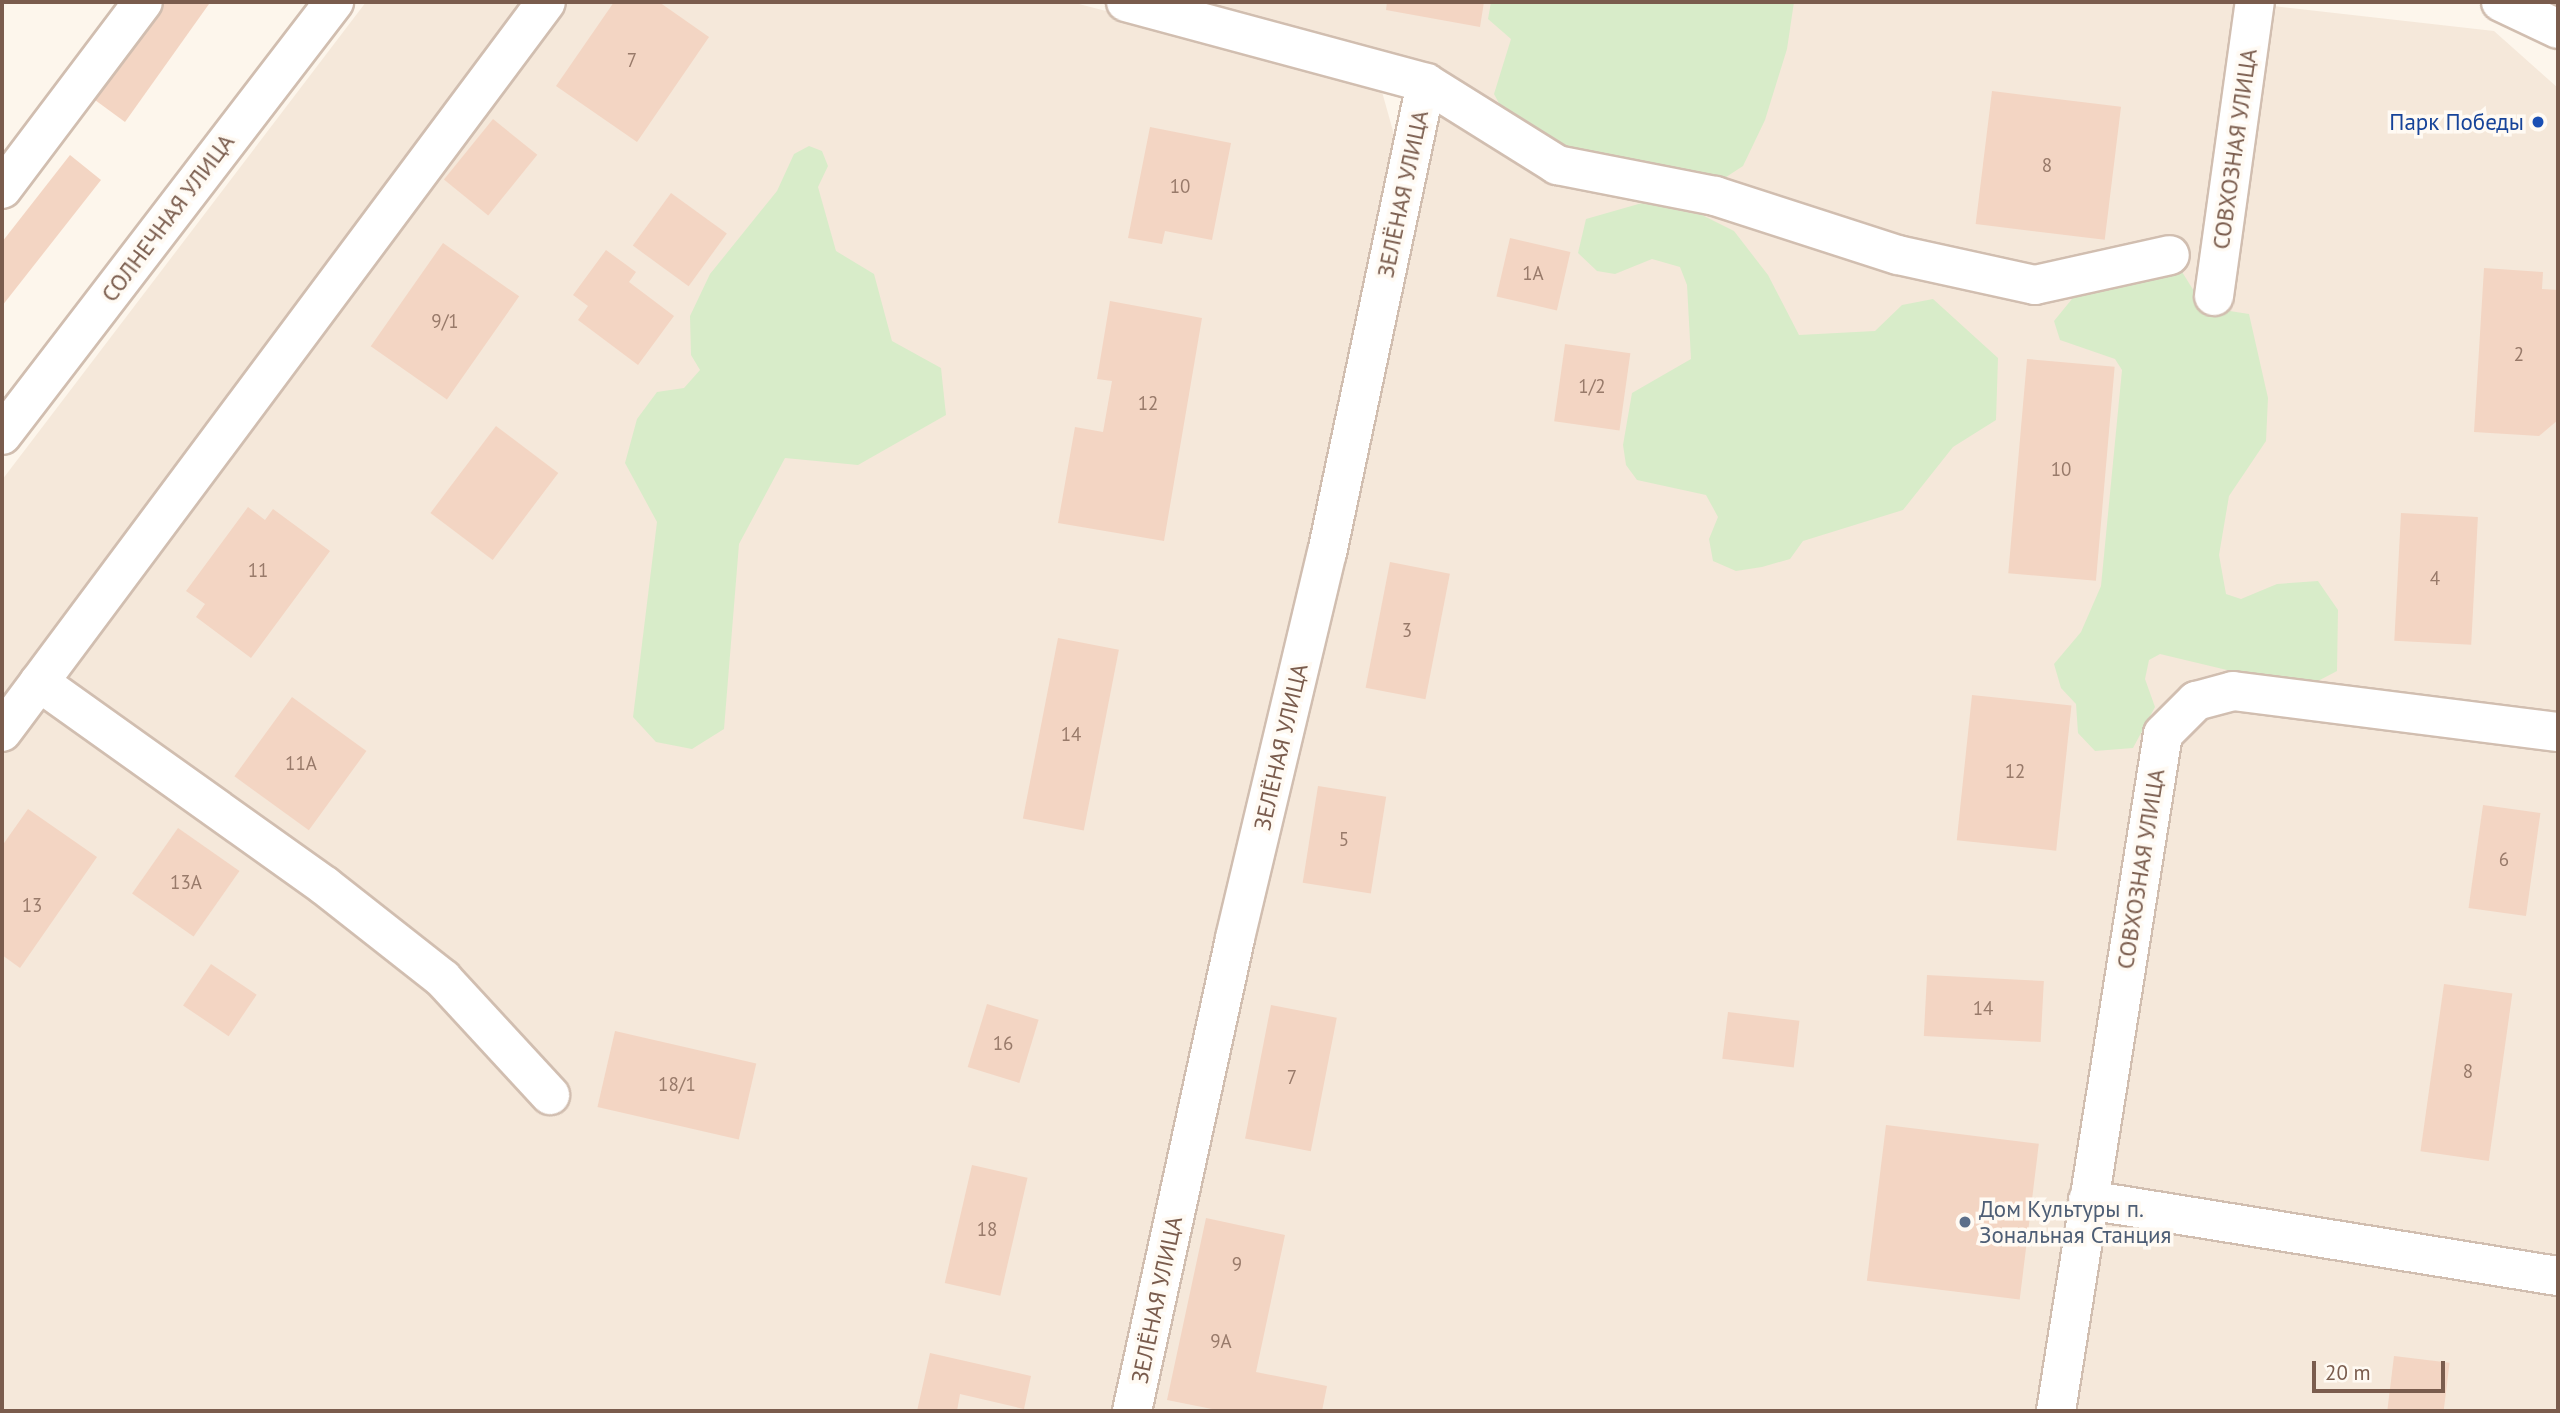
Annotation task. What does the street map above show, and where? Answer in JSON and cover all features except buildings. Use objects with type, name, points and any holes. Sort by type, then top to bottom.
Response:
[{"type":"street","points":[[2,189],[143,2]]},
{"type":"street","name":"СОЛНЕЧНАЯ УЛИЦА","points":[[2,435],[334,2]]},
{"type":"street","points":[[2,732],[546,2]]},
{"type":"street","points":[[1126,2],[1426,83],[1557,165],[1715,196],[1898,256],[2035,285],[2170,255]]},
{"type":"street","name":"СОВХОЗНАЯ УЛИЦА","points":[[2214,296],[2255,2]]},
{"type":"street","points":[[2501,2],[2558,29]]},
{"type":"street","name":"ЗЕЛЁНАЯ УЛИЦА","points":[[1132,1411],[1235,938],[1327,553],[1426,83]]},
{"type":"street","points":[[38,682],[325,887],[443,979],[550,1095]]},
{"type":"street","name":"СОВХОЗНАЯ УЛИЦА","points":[[2056,1411],[2163,734],[2181,713],[2196,701],[2233,691],[2558,732]]},
{"type":"street","points":[[2088,1200],[2558,1276]]},
{"type":"shaded area","points":[[366,2],[1071,2],[1379,81],[1398,149],[1115,1411],[2,1411],[2,480]]},
{"type":"shaded area","points":[[1179,2],[2238,2],[2494,31],[2558,88],[2558,1411],[1150,1411],[1444,72]]},
{"type":"green space","points":[[1491,2],[1794,2],[1787,49],[1765,120],[1743,166],[1720,181],[1573,157],[1508,120],[1494,94],[1511,39],[1488,19]]},
{"type":"green space","points":[[809,146],[822,151],[828,166],[818,187],[836,251],[874,274],[892,341],[941,368],[946,415],[858,465],[785,458],[739,544],[724,729],[692,749],[656,742],[633,717],[657,522],[625,463],[637,419],[657,392],[684,388],[700,370],[691,355],[690,316],[710,274],[777,191],[794,154]]},
{"type":"green space","points":[[1642,203],[1702,215],[1734,231],[1768,275],[1799,335],[1875,331],[1902,305],[1933,299],[1998,358],[1996,420],[1953,447],[1903,510],[1803,541],[1790,559],[1762,567],[1736,571],[1713,561],[1709,539],[1718,517],[1706,495],[1637,480],[1626,465],[1623,445],[1632,393],[1691,359],[1687,285],[1680,267],[1652,259],[1615,274],[1597,271],[1578,253],[1586,219]]},
{"type":"green space","points":[[2179,267],[2197,296],[2217,309],[2249,314],[2268,398],[2266,441],[2229,496],[2219,555],[2226,594],[2241,599],[2277,584],[2318,581],[2338,610],[2337,671],[2316,682],[2273,681],[2160,654],[2149,660],[2145,679],[2155,707],[2133,748],[2095,751],[2078,733],[2076,704],[2061,688],[2054,664],[2081,632],[2101,586],[2122,370],[2115,359],[2060,340],[2054,321],[2085,283]]},
{"type":"place","name":"Парк Победы","points":[[2538,122]]},
{"type":"place","name":"Дом Культуры п. Зональная Станция","points":[[1965,1222]]}]
